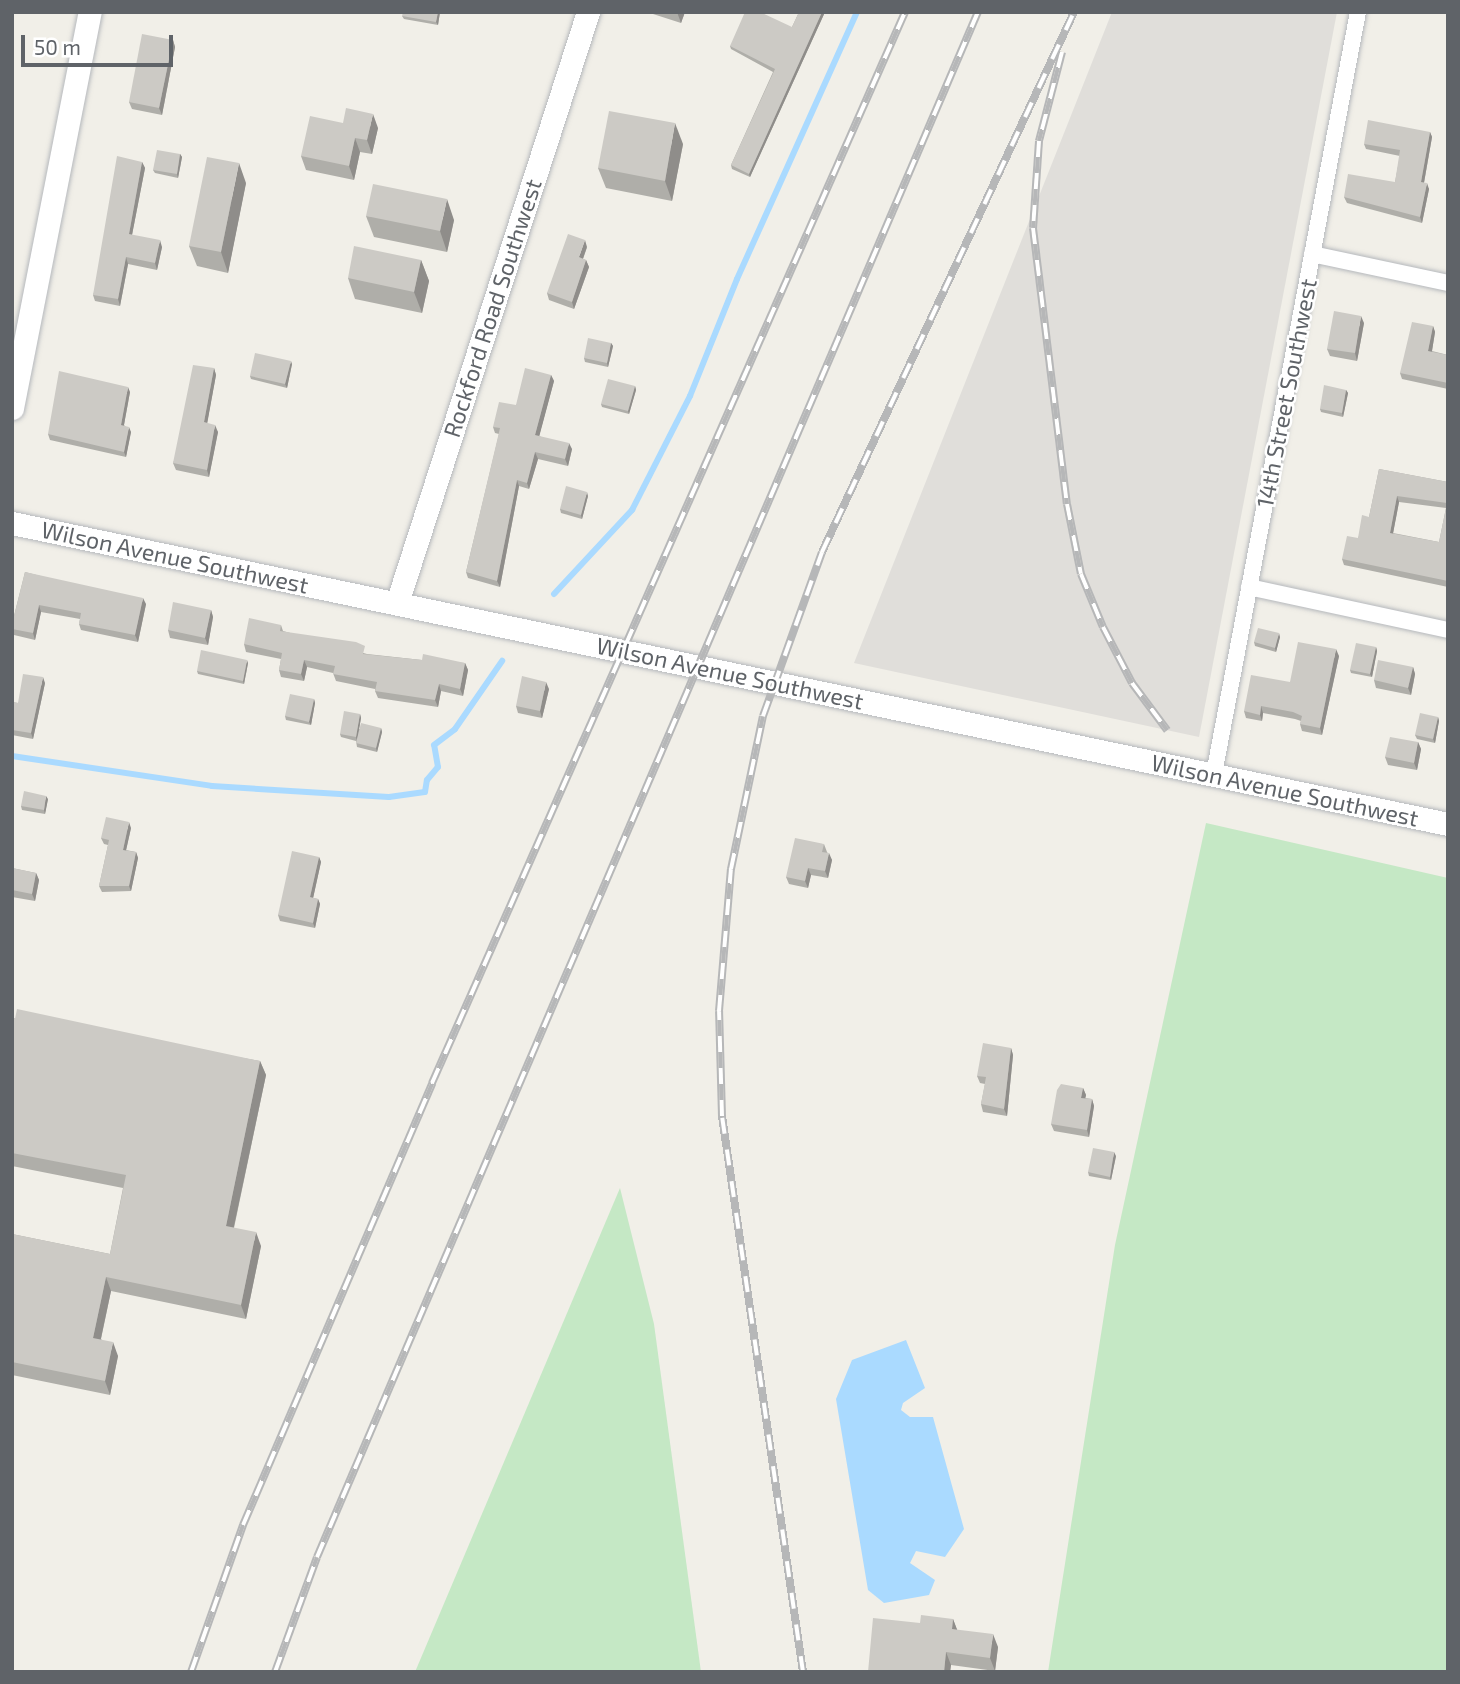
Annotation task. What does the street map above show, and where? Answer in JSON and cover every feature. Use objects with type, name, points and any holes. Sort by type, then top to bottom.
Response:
[{"type":"main road","points":[[12,408],[90,12]]},
{"type":"main road","name":"Rockford Road Southwest","points":[[397,603],[588,12]]},
{"type":"main road","name":"Wilson Avenue Southwest","points":[[12,523],[1448,824]]},
{"type":"street","name":"14th Street Southwest","points":[[1214,774],[1358,12]]},
{"type":"street","points":[[1312,254],[1448,283]]},
{"type":"street","points":[[1249,587],[1448,630]]},
{"type":"shaded area","points":[[1112,12],[1337,12],[1199,737],[854,663]]},
{"type":"green space","points":[[1206,823],[1448,878],[1448,1672],[1048,1672],[1115,1245]]},
{"type":"green space","points":[[620,1188],[654,1324],[701,1672],[415,1672]]},
{"type":"water","points":[[906,1340],[925,1388],[903,1403],[901,1410],[910,1417],[933,1417],[964,1529],[945,1557],[916,1551],[910,1563],[935,1580],[929,1595],[884,1603],[868,1590],[836,1399],[852,1360]]},
{"type":"building","points":[[403,12],[438,12],[436,22],[402,16]]},
{"type":"building","points":[[745,12],[760,12],[792,27],[799,12],[822,12],[749,174],[731,165],[775,69],[730,46]]},
{"type":"building","points":[[142,34],[173,40],[159,108],[129,102]]},
{"type":"building","points":[[346,108],[373,114],[367,140],[355,138],[349,166],[301,156],[310,116],[343,123]]},
{"type":"building","points":[[609,111],[675,123],[665,181],[598,168]]},
{"type":"building","points":[[1368,120],[1430,132],[1421,182],[1427,183],[1420,217],[1344,197],[1348,174],[1395,182],[1400,150],[1364,144]]},
{"type":"building","points":[[157,150],[180,154],[177,174],[153,170]]},
{"type":"building","points":[[117,156],[142,162],[129,234],[160,240],[155,263],[126,257],[118,299],[93,295]]},
{"type":"building","points":[[207,157],[239,163],[221,252],[189,246]]},
{"type":"building","points":[[373,184],[447,199],[440,231],[366,216]]},
{"type":"building","points":[[568,234],[585,240],[579,257],[586,260],[572,302],[547,293]]},
{"type":"building","points":[[354,246],[421,260],[414,292],[348,278]]},
{"type":"building","points":[[1334,311],[1361,316],[1355,353],[1327,349]]},
{"type":"building","points":[[1412,322],[1433,326],[1428,351],[1448,355],[1448,383],[1400,373]]},
{"type":"building","points":[[588,338],[611,343],[607,363],[584,358]]},
{"type":"building","points":[[255,353],[291,361],[285,384],[250,376]]},
{"type":"building","points":[[193,365],[214,368],[204,422],[215,425],[207,470],[173,463]]},
{"type":"building","points":[[525,368],[551,375],[535,435],[569,443],[565,459],[535,452],[527,483],[517,480],[497,581],[466,572],[500,428],[493,427],[499,402],[516,405]]},
{"type":"building","points":[[59,371],[128,387],[121,425],[129,427],[124,452],[48,434]]},
{"type":"building","points":[[608,379],[635,386],[628,411],[601,404]]},
{"type":"building","points":[[1324,385],[1346,390],[1342,413],[1320,409]]},
{"type":"building","points":[[1379,469],[1448,482],[1448,581],[1342,559],[1347,536],[1358,538],[1362,515],[1369,517]],"holes":[[[1397,496],[1447,503],[1439,542],[1390,533]]]},
{"type":"building","points":[[566,486],[587,492],[581,515],[560,509]]},
{"type":"building","points":[[25,572],[143,598],[135,635],[79,624],[81,613],[39,605],[33,633],[12,629]]},
{"type":"building","points":[[173,602],[211,610],[205,638],[168,630]]},
{"type":"building","points":[[249,618],[281,625],[280,631],[356,642],[365,646],[363,654],[422,660],[423,654],[465,663],[460,689],[439,684],[435,700],[375,691],[377,682],[333,674],[335,666],[304,660],[301,674],[279,670],[282,653],[244,644]]},
{"type":"building","points":[[1258,628],[1279,633],[1275,648],[1254,642]]},
{"type":"building","points":[[1298,642],[1336,649],[1320,728],[1300,724],[1302,716],[1293,712],[1261,706],[1260,715],[1244,711],[1251,675],[1290,682]]},
{"type":"building","points":[[1356,643],[1376,647],[1370,674],[1350,670]]},
{"type":"building","points":[[201,650],[247,660],[243,681],[197,671]]},
{"type":"building","points":[[1378,660],[1413,667],[1408,688],[1374,680]]},
{"type":"building","points":[[23,674],[43,677],[31,733],[12,730],[12,702],[18,703]]},
{"type":"building","points":[[522,676],[546,682],[540,711],[516,706]]},
{"type":"building","points":[[290,694],[314,699],[309,722],[285,716]]},
{"type":"building","points":[[344,711],[360,714],[356,737],[340,734]]},
{"type":"building","points":[[1420,713],[1438,717],[1433,739],[1415,735]]},
{"type":"building","points":[[361,723],[381,728],[376,748],[356,743]]},
{"type":"building","points":[[1390,737],[1418,742],[1414,763],[1385,757]]},
{"type":"building","points":[[24,791],[46,796],[44,810],[21,806]]},
{"type":"building","points":[[106,817],[129,822],[123,850],[136,852],[129,886],[99,886],[109,840],[101,838]]},
{"type":"building","points":[[795,838],[824,844],[822,852],[829,853],[825,871],[808,868],[805,881],[786,877]]},
{"type":"building","points":[[292,851],[319,857],[310,897],[318,899],[313,923],[278,915]]},
{"type":"building","points":[[12,868],[36,873],[32,894],[12,890]]},
{"type":"building","points":[[17,1009],[260,1061],[226,1226],[256,1232],[241,1305],[106,1277],[93,1338],[113,1342],[105,1381],[12,1362],[12,1234],[110,1254],[126,1175],[12,1153],[12,1018],[15,1019]]},
{"type":"building","points":[[983,1043],[1011,1048],[1004,1109],[981,1104],[986,1077],[977,1076]]},
{"type":"building","points":[[1061,1084],[1083,1088],[1081,1098],[1092,1099],[1087,1130],[1051,1124],[1057,1090]]},
{"type":"building","points":[[1093,1148],[1114,1152],[1110,1177],[1088,1172]]},
{"type":"building","points":[[921,1615],[953,1619],[952,1629],[993,1634],[990,1658],[946,1652],[944,1672],[868,1672],[873,1618],[920,1623]]},
{"type":"waterway","points":[[554,594],[632,510],[690,396],[737,279],[857,12]]},
{"type":"waterway","points":[[12,756],[212,786],[389,797],[425,792],[427,780],[438,767],[434,745],[455,729],[502,661]]},
{"type":"railway","points":[[191,1672],[243,1525],[432,1083],[905,12]]},
{"type":"railway","points":[[275,1672],[317,1557],[978,12]]},
{"type":"railway","points":[[803,1672],[722,1116],[719,1011],[731,869],[763,716],[822,552],[1074,12]]},
{"type":"railway","points":[[1062,52],[1039,141],[1033,228],[1067,504],[1081,574],[1103,627],[1132,683],[1167,730]]}]
